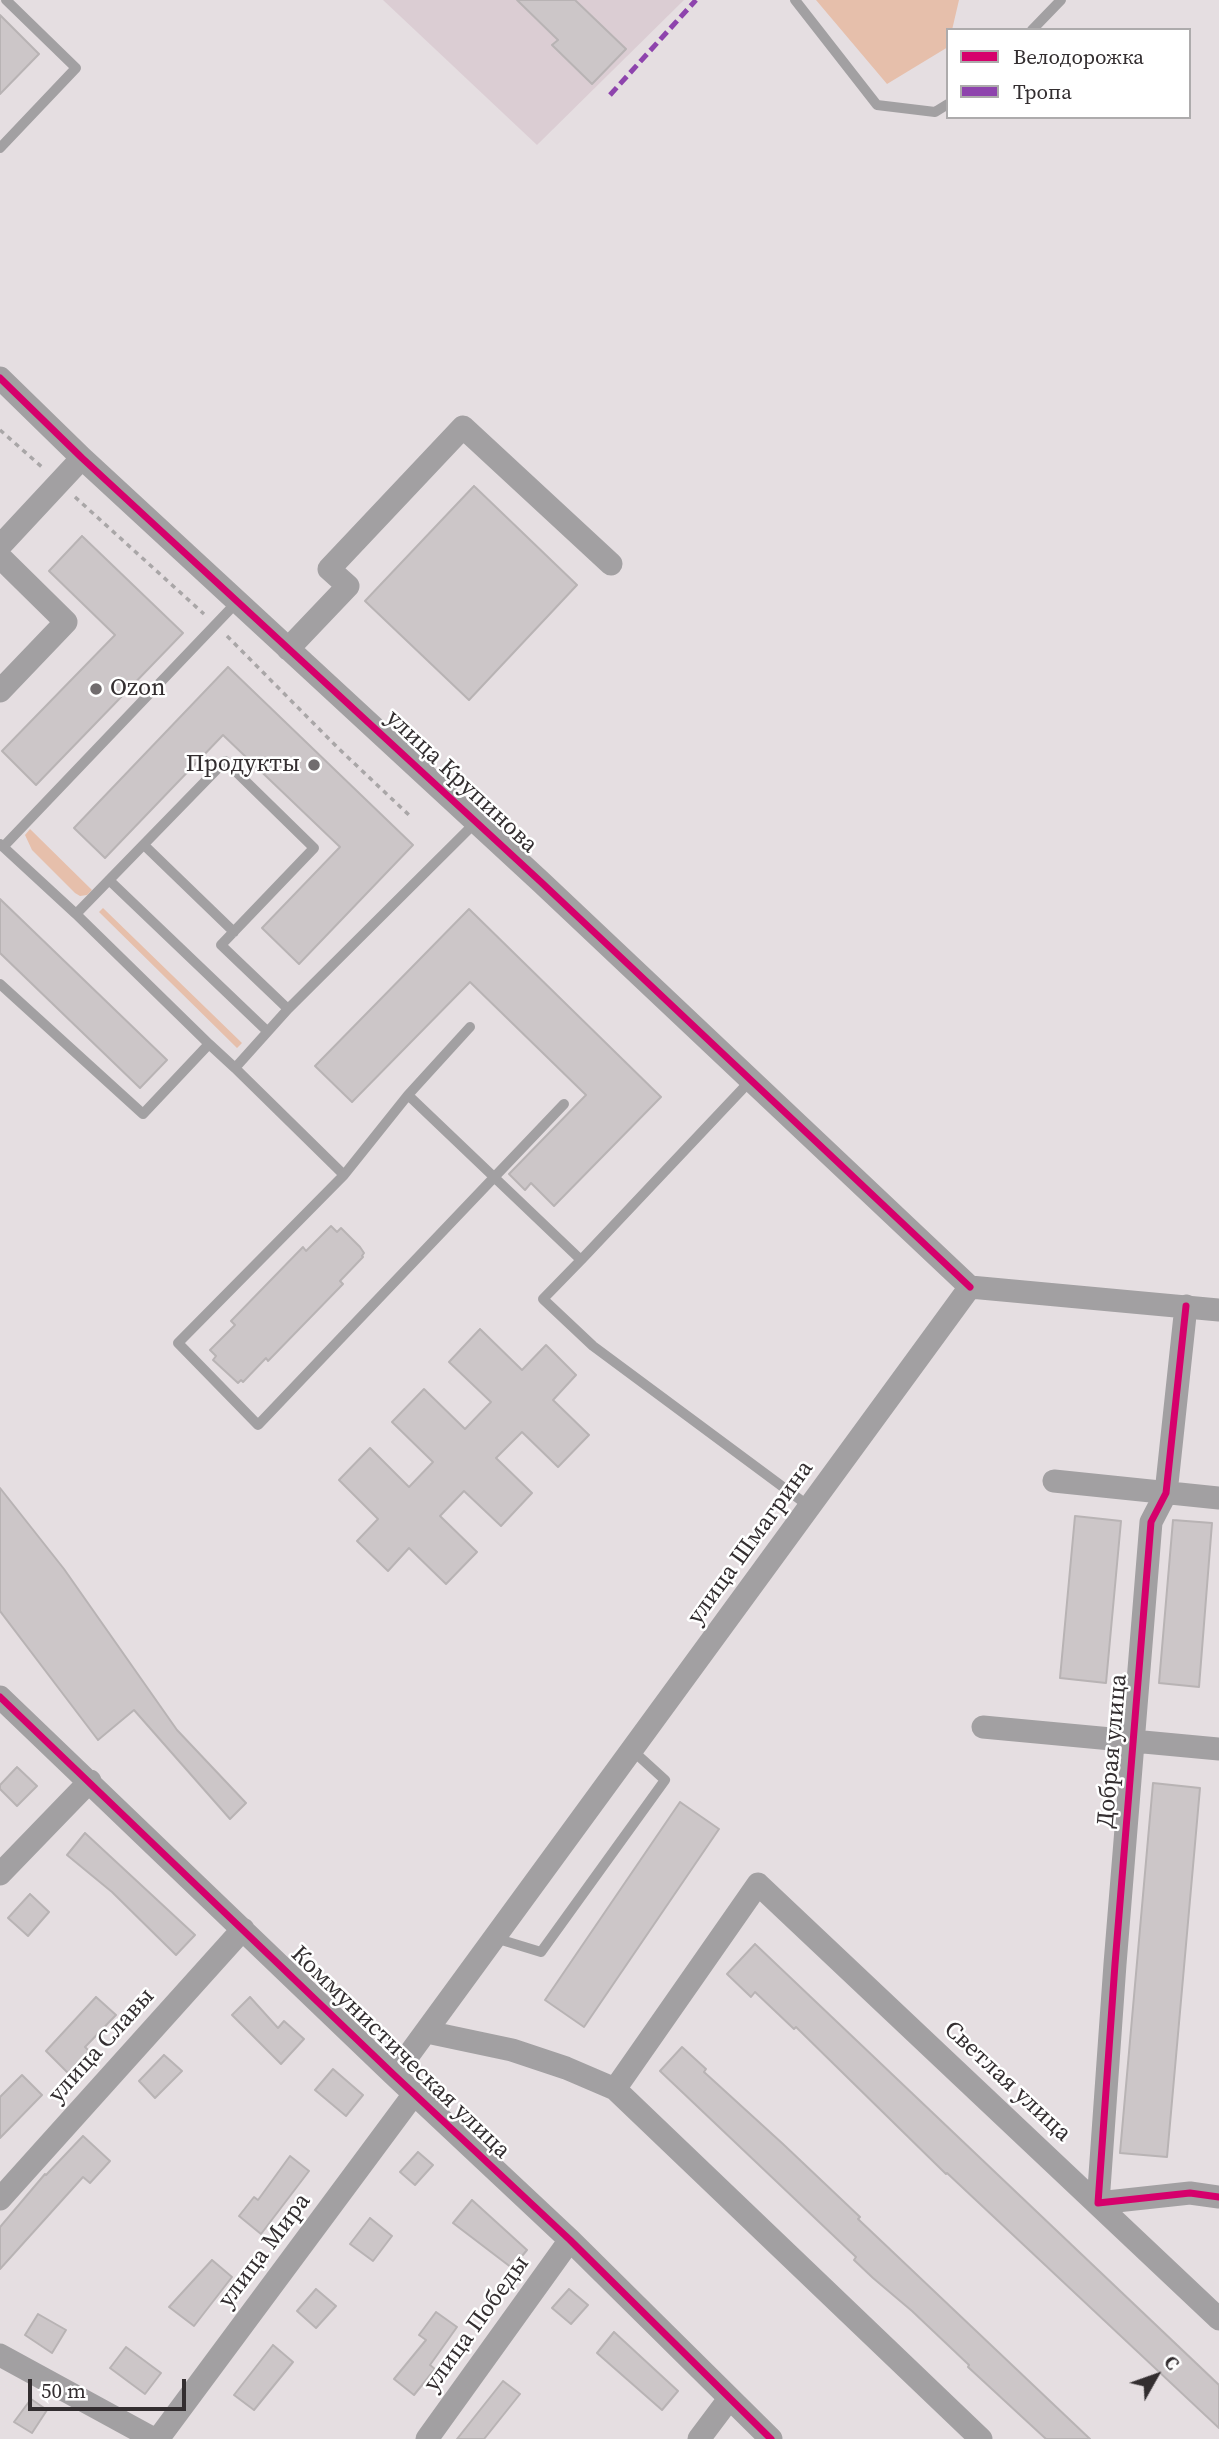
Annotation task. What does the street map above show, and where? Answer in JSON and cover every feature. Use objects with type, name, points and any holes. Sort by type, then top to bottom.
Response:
[{"type":"street","name":"улица Крупинова","points":[[0,378],[82,458],[476,822],[970,1287]]},
{"type":"street","points":[[288,649],[348,586],[329,569],[463,427],[611,564]]},
{"type":"street","points":[[0,546],[82,458]]},
{"type":"street","points":[[0,557],[66,622],[0,691]]},
{"type":"street","points":[[970,1287],[1219,1310]]},
{"type":"street","name":"улица Шмагрина","points":[[394,2075],[970,1287]]},
{"type":"street","name":"Добрая улица","points":[[1098,2203],[1151,1522],[1166,1493],[1186,1306]]},
{"type":"street","points":[[1054,1482],[1219,1498]]},
{"type":"street","name":"Коммунистическая улица","points":[[0,1697],[570,2240],[771,2439]]},
{"type":"street","points":[[983,1727],[1219,1749]]},
{"type":"street","points":[[0,1874],[90,1782]]},
{"type":"street","name":"Светлая улица","points":[[615,2089],[758,1884],[1219,2319]]},
{"type":"street","name":"улица Славы","points":[[0,2199],[243,1929]]},
{"type":"street","points":[[427,2032],[512,2050],[566,2068],[615,2089],[981,2439]]},
{"type":"street","name":"улица Мира","points":[[156,2439],[414,2094]]},
{"type":"street","points":[[1098,2203],[1190,2193],[1219,2197]]},
{"type":"street","name":"улица Победы","points":[[427,2439],[570,2240]]},
{"type":"street","points":[[0,2355],[156,2439]]},
{"type":"street","points":[[699,2439],[729,2399]]},
{"type":"lane","points":[[0,148],[76,68],[6,0]]},
{"type":"lane","points":[[795,0],[877,105],[935,113],[946,105]]},
{"type":"lane","points":[[1034,28],[1061,0]]},
{"type":"lane","points":[[237,602],[2,845],[344,1175]]},
{"type":"lane","points":[[76,915],[225,761],[314,848],[221,945],[288,1009]]},
{"type":"lane","points":[[235,1068],[288,1009],[476,822]]},
{"type":"lane","points":[[144,845],[234,932]]},
{"type":"lane","points":[[109,880],[267,1031]]},
{"type":"lane","points":[[0,984],[143,1114],[209,1044]]},
{"type":"lane","points":[[470,1027],[408,1095],[344,1175],[178,1343],[257,1425],[564,1104]]},
{"type":"lane","points":[[751,1080],[543,1299],[593,1346],[810,1507]]},
{"type":"lane","points":[[408,1095],[581,1260]]},
{"type":"lane","points":[[495,1938],[541,1952],[665,1780],[632,1749]]},
{"type":"shaded area","points":[[383,0],[684,0],[537,145]]},
{"type":"shaded area","points":[[816,0],[959,0],[952,28],[946,28],[946,48],[887,84]]},
{"type":"shaded area","points":[[30,829],[92,890],[87,895],[80,896],[75,893],[32,850],[25,835]]},
{"type":"shaded area","points":[[103,908],[242,1043],[237,1048],[99,912]]},
{"type":"building","points":[[517,0],[575,0],[626,49],[592,84],[552,45],[558,40]]},
{"type":"building","points":[[0,15],[39,54],[0,94]]},
{"type":"building","points":[[474,486],[577,585],[469,700],[365,601]]},
{"type":"building","points":[[82,536],[183,633],[36,785],[2,751],[115,635],[49,571]]},
{"type":"building","points":[[228,667],[413,845],[299,964],[262,928],[340,847],[223,735],[105,858],[74,828]]},
{"type":"building","points":[[0,899],[167,1060],[140,1088],[0,953]]},
{"type":"building","points":[[469,909],[661,1097],[554,1206],[531,1183],[525,1190],[509,1174],[586,1095],[470,982],[352,1102],[315,1066]]},
{"type":"building","points":[[331,1226],[337,1232],[341,1228],[360,1247],[364,1253],[363,1257],[340,1281],[343,1284],[268,1361],[266,1358],[243,1382],[241,1380],[238,1383],[213,1360],[216,1356],[210,1350],[235,1325],[231,1321],[303,1247],[306,1251]]},
{"type":"building","points":[[480,1329],[522,1370],[546,1345],[576,1375],[553,1400],[589,1435],[558,1467],[522,1432],[496,1458],[532,1493],[501,1526],[464,1491],[440,1516],[477,1552],[446,1584],[409,1548],[388,1571],[357,1541],[378,1519],[339,1480],[370,1448],[409,1487],[433,1462],[392,1422],[424,1389],[465,1429],[491,1402],[449,1362]]},
{"type":"building","points":[[0,1488],[64,1569],[177,1730],[246,1803],[230,1819],[134,1710],[98,1740],[0,1611]]},
{"type":"building","points":[[1075,1516],[1121,1521],[1106,1683],[1060,1678]]},
{"type":"building","points":[[1173,1520],[1212,1523],[1199,1687],[1159,1683]]},
{"type":"building","points":[[17,1767],[37,1786],[17,1806],[0,1789],[0,1785]]},
{"type":"building","points":[[1153,1783],[1200,1788],[1167,2157],[1120,2153]]},
{"type":"building","points":[[680,1802],[719,1829],[584,2027],[545,2000]]},
{"type":"building","points":[[85,1833],[195,1935],[176,1955],[112,1892],[67,1855]]},
{"type":"building","points":[[30,1894],[49,1912],[28,1936],[8,1918]]},
{"type":"building","points":[[755,1944],[1219,2385],[1219,2428],[946,2174],[796,2027],[794,2029],[755,1992],[751,1997],[727,1974]]},
{"type":"building","points":[[96,1997],[116,2015],[85,2047],[89,2051],[68,2073],[46,2051]]},
{"type":"building","points":[[250,1997],[278,2028],[284,2021],[304,2039],[281,2064],[232,2015]]},
{"type":"building","points":[[682,2047],[706,2069],[704,2072],[860,2217],[858,2219],[1090,2439],[1046,2439],[912,2311],[854,2260],[856,2257],[660,2071]]},
{"type":"building","points":[[164,2055],[182,2071],[155,2098],[139,2081]]},
{"type":"building","points":[[333,2069],[363,2095],[346,2116],[315,2090]]},
{"type":"building","points":[[22,2075],[42,2095],[0,2138],[0,2097]]},
{"type":"building","points":[[83,2136],[110,2161],[90,2183],[83,2177],[0,2269],[0,2227],[45,2174]]},
{"type":"building","points":[[418,2152],[433,2165],[415,2185],[400,2172]]},
{"type":"building","points":[[290,2156],[309,2171],[261,2234],[239,2216],[254,2197],[258,2200]]},
{"type":"building","points":[[472,2200],[527,2250],[512,2268],[453,2223]]},
{"type":"building","points":[[370,2218],[392,2236],[373,2261],[350,2244]]},
{"type":"building","points":[[212,2260],[232,2277],[194,2326],[169,2307]]},
{"type":"building","points":[[316,2289],[336,2306],[316,2328],[297,2311]]},
{"type":"building","points":[[569,2289],[588,2305],[571,2324],[552,2308]]},
{"type":"building","points":[[436,2312],[457,2327],[430,2365],[435,2369],[414,2395],[394,2379],[426,2340],[419,2335]]},
{"type":"building","points":[[38,2314],[66,2330],[52,2353],[25,2335]]},
{"type":"building","points":[[614,2332],[678,2391],[662,2410],[597,2353]]},
{"type":"building","points":[[273,2345],[293,2362],[254,2410],[234,2395]]},
{"type":"building","points":[[126,2347],[161,2373],[145,2394],[110,2368]]},
{"type":"building","points":[[503,2381],[520,2394],[484,2439],[457,2439]]},
{"type":"building","points":[[31,2399],[47,2410],[32,2433],[14,2422]]},
{"type":"marked path","points":[[610,95],[696,0]]},
{"type":"cycle path","points":[[0,378],[82,458],[541,882],[970,1287]]},
{"type":"cycle path","points":[[1186,1306],[1166,1493],[1151,1522],[1098,2203],[1190,2193],[1219,2197]]},
{"type":"cycle path","points":[[0,1697],[570,2240],[771,2439]]},
{"type":"place","name":"Ozon","points":[[96,689]]},
{"type":"place","name":"Продукты","points":[[314,765]]}]
